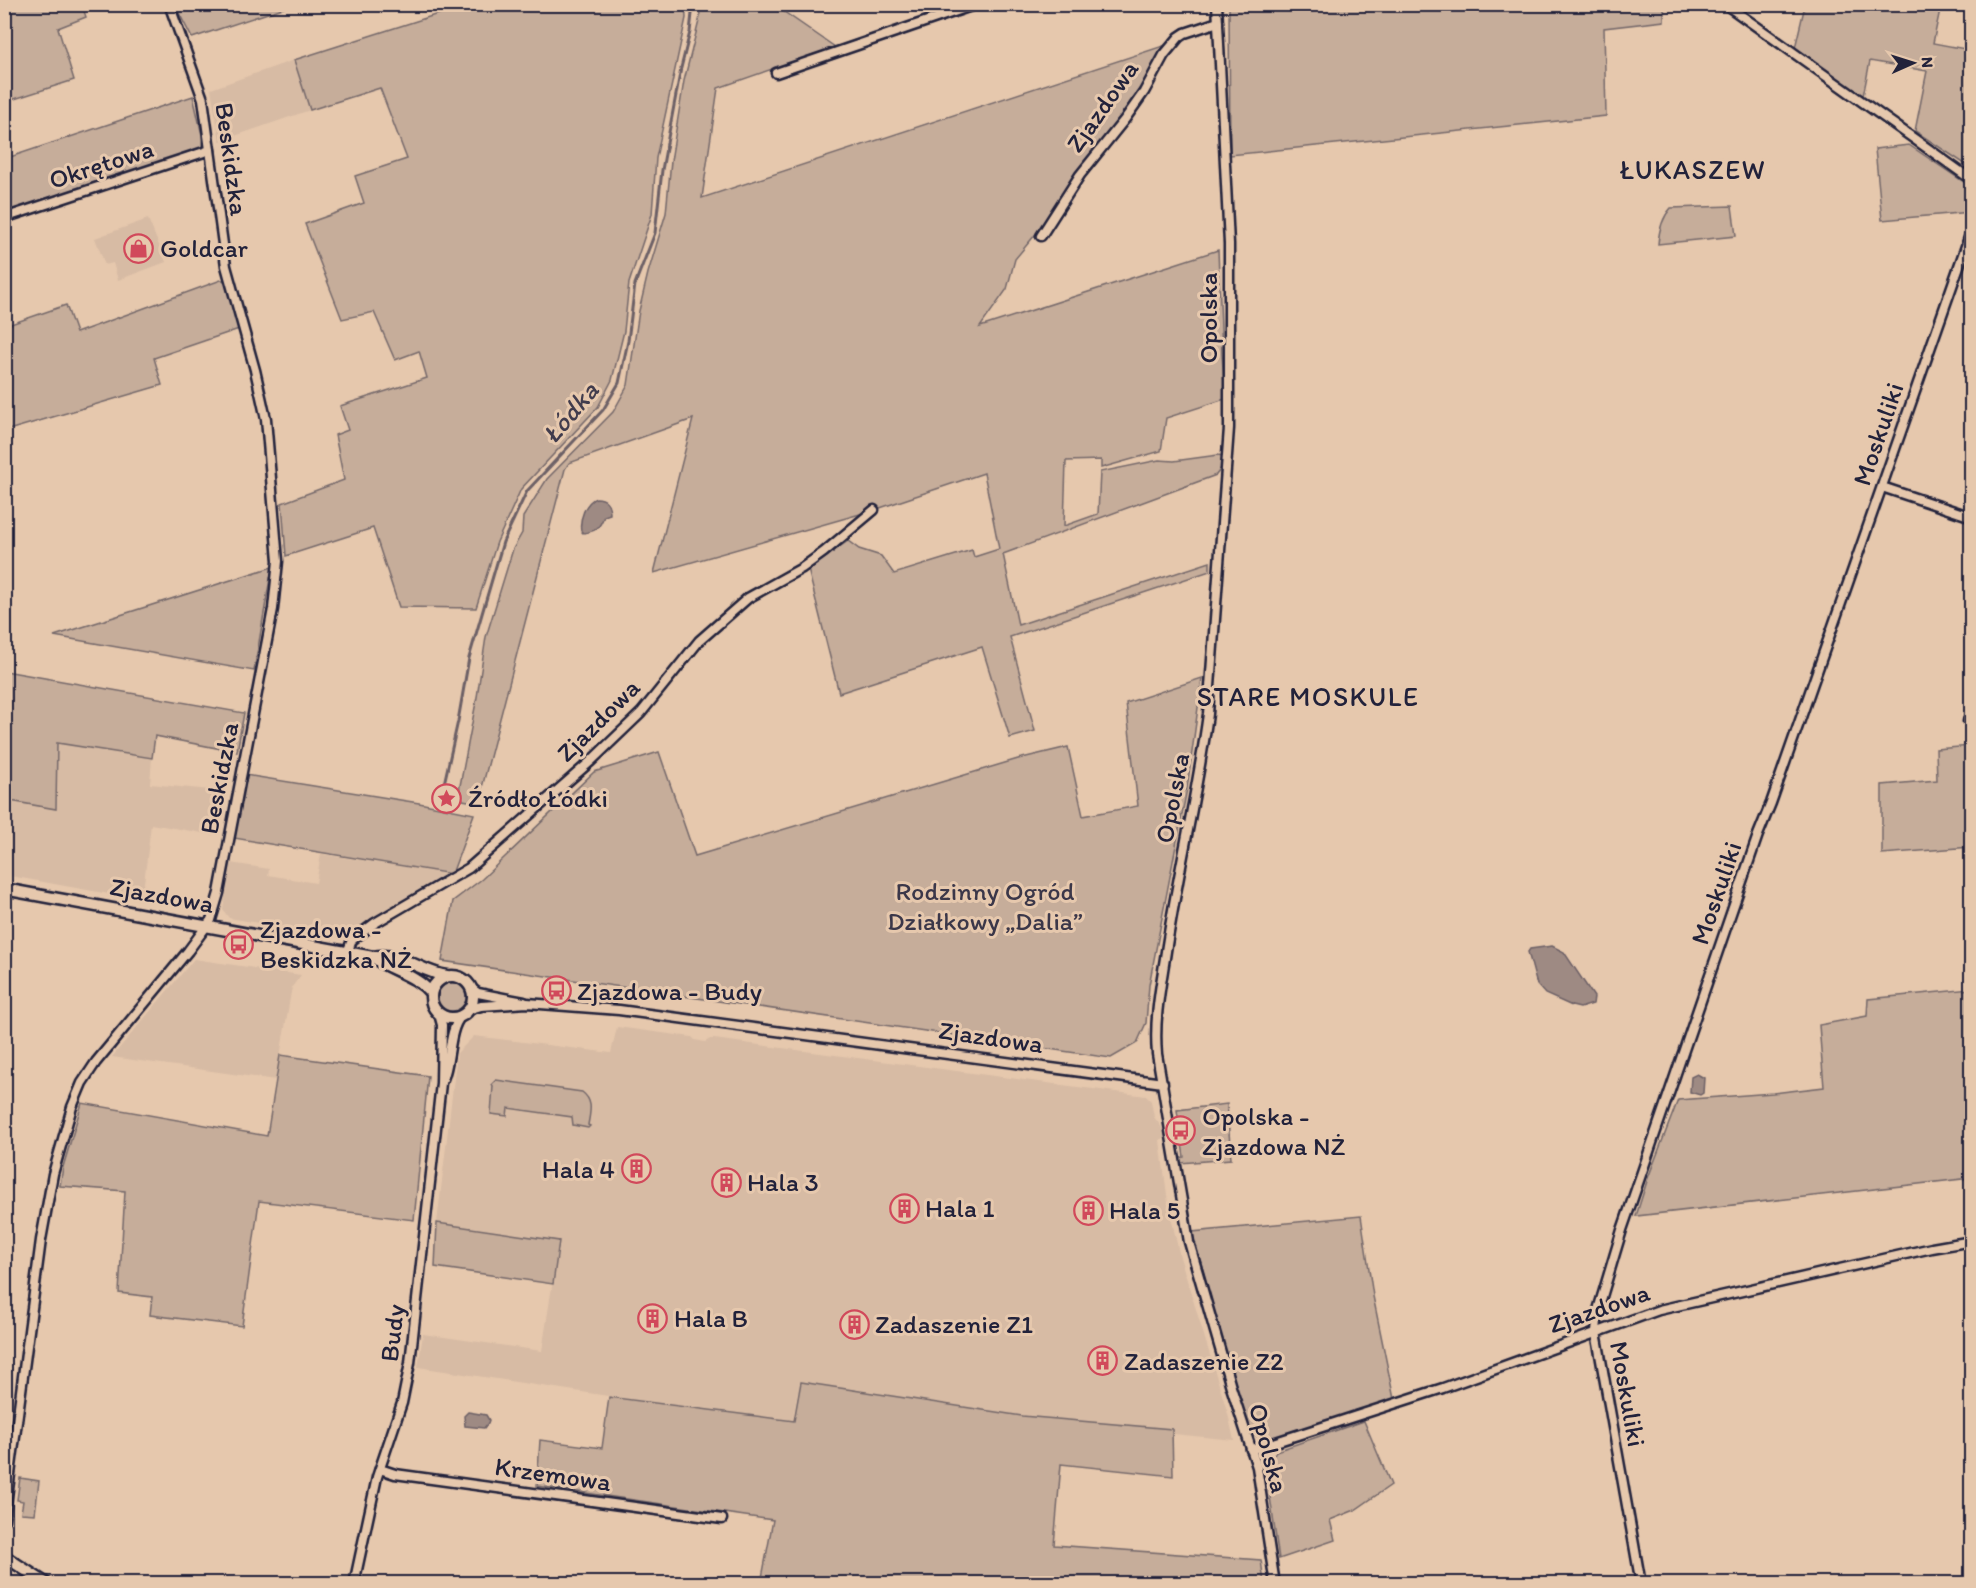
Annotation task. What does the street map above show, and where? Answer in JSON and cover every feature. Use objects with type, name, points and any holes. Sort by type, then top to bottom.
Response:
[{"type":"street","name":"Beskidzka","points":[[4,1520],[41,1240],[53,1174],[72,1107],[82,1083],[96,1062],[189,951],[213,915],[273,609],[278,561],[266,419],[226,266],[203,99],[169,4]]},
{"type":"street","points":[[776,74],[977,4]]},
{"type":"street","name":"Opolska","points":[[1218,4],[1229,244],[1229,428],[1202,759],[1169,932],[1155,1026],[1157,1054],[1189,1242],[1251,1450],[1261,1490],[1275,1584]]},
{"type":"street","points":[[1725,4],[1971,180]]},
{"type":"street","name":"Zjazdowa","points":[[1041,236],[1080,175],[1144,92],[1164,55],[1185,33],[1218,22]]},
{"type":"street","name":"Okrętowa","points":[[4,218],[210,150]]},
{"type":"street","name":"Moskuliki","points":[[1641,1584],[1596,1332],[1598,1310],[1625,1221],[1758,835],[1775,793],[1971,229]]},
{"type":"street","points":[[1882,487],[1971,518]]},
{"type":"street","name":"Zjazdowa","points":[[347,953],[352,940],[368,928],[469,868],[591,761],[641,713],[699,642],[748,598],[802,568],[874,510]]},
{"type":"street","points":[[1968,721],[1971,709]]},
{"type":"street","name":"Zjazdowa","points":[[4,889],[347,953],[373,957],[384,955],[396,957],[433,973],[447,976]]},
{"type":"street","name":"Zjazdowa","points":[[373,957],[381,964],[418,981],[431,993]]},
{"type":"street","points":[[447,976],[460,978],[471,988],[472,1002],[465,1013],[452,1018],[439,1014],[432,1007],[431,993],[435,984],[447,976]]},
{"type":"street","name":"Zjazdowa","points":[[471,988],[478,993],[527,1003],[634,1012],[1163,1083]]},
{"type":"street","name":"Zjazdowa","points":[[465,1013],[481,1006],[527,1003]]},
{"type":"street","name":"Budy","points":[[441,1083],[447,1068],[455,1026],[465,1013]]},
{"type":"street","name":"Budy","points":[[354,1584],[380,1469],[407,1380],[441,1083],[442,1025],[439,1014]]},
{"type":"street","name":"Zjazdowa","points":[[1251,1450],[1443,1388],[1673,1306],[1971,1241]]},
{"type":"street","name":"Krzemowa","points":[[380,1469],[395,1474],[722,1519]]},
{"type":"street","points":[[4,1556],[47,1584]]},
{"type":"shaded area","points":[[294,60],[310,110],[220,141],[211,89]]},
{"type":"shaded area","points":[[148,219],[166,262],[118,280],[113,263],[105,265],[95,238]]},
{"type":"shaded area","points":[[596,498],[607,502],[610,514],[604,516],[594,530],[583,533],[581,531],[582,517],[589,503]]},
{"type":"shaded area","points":[[56,743],[152,758],[150,784],[220,791],[214,835],[151,824],[142,900],[5,875],[4,800],[56,808]]},
{"type":"shaded area","points":[[321,854],[452,874],[346,938],[229,918],[223,910],[230,863],[269,869],[268,875],[316,883]]},
{"type":"shaded area","points":[[1552,946],[1564,952],[1594,997],[1593,1004],[1580,1008],[1572,1006],[1545,994],[1537,985],[1528,952],[1530,949]]},
{"type":"shaded area","points":[[194,959],[301,975],[292,987],[276,1080],[112,1057]]},
{"type":"shaded area","points":[[617,1027],[692,1037],[705,1042],[714,1039],[1146,1096],[1151,1101],[1154,1117],[1166,1133],[1166,1136],[1160,1140],[1168,1203],[1180,1257],[1234,1440],[993,1416],[798,1392],[792,1424],[418,1367],[423,1334],[542,1351],[559,1241],[437,1223],[457,1053],[474,1036],[611,1053]]},
{"type":"shaded area","points":[[1697,1074],[1704,1078],[1703,1093],[1700,1095],[1690,1092],[1691,1077]]},
{"type":"shaded area","points":[[468,1412],[486,1415],[488,1423],[484,1428],[465,1426],[464,1416]]},
{"type":"green space","points":[[1664,4],[1664,21],[1604,28],[1606,116],[1230,155],[1229,5]]},
{"type":"green space","points":[[4,5],[82,5],[86,17],[58,28],[74,80],[5,102]]},
{"type":"green space","points":[[175,5],[292,5],[192,38]]},
{"type":"green space","points":[[453,5],[685,5],[686,18],[656,158],[652,214],[629,283],[624,331],[612,380],[598,407],[521,489],[497,542],[476,608],[399,607],[373,528],[286,556],[282,503],[344,480],[335,435],[348,430],[340,406],[427,378],[419,351],[395,360],[374,312],[342,319],[305,224],[364,203],[355,176],[407,159],[380,88],[310,110],[294,60],[454,9]]},
{"type":"green space","points":[[699,5],[774,5],[835,47],[718,88],[702,198],[1166,45],[1127,110],[1073,177],[1040,229],[1015,259],[1007,289],[980,327],[1218,250],[1225,399],[1166,418],[1161,451],[1101,468],[1101,460],[1066,461],[1064,526],[1098,514],[1100,472],[1159,460],[1174,461],[1218,455],[1223,456],[1222,467],[1216,475],[1003,554],[1018,625],[1210,562],[1210,571],[1010,637],[1035,731],[1010,738],[982,647],[839,693],[808,569],[848,541],[859,549],[881,556],[894,574],[972,550],[974,557],[999,549],[984,473],[874,510],[654,573],[693,419],[569,463],[565,469],[478,803],[463,800],[459,791],[486,637],[513,549],[522,533],[523,517],[547,479],[613,412],[628,385],[639,311],[666,213],[671,161],[684,81],[700,17]]},
{"type":"green space","points":[[1805,5],[1941,5],[1933,43],[1971,50],[1971,168],[1915,131],[1927,71],[1870,61],[1863,96],[1795,48]]},
{"type":"green space","points":[[193,96],[202,135],[202,146],[198,150],[5,216],[4,159]]},
{"type":"green space","points":[[1909,145],[1971,187],[1971,212],[1882,220],[1875,149]]},
{"type":"green space","points":[[1732,206],[1736,236],[1658,244],[1661,224],[1671,208]]},
{"type":"green space","points":[[225,280],[239,329],[154,358],[162,385],[5,431],[5,326],[66,305],[76,333]]},
{"type":"green space","points":[[272,567],[254,671],[54,636]]},
{"type":"green space","points":[[5,671],[244,713],[237,752],[155,736],[152,758],[57,743],[56,809],[5,800]]},
{"type":"green space","name":"Rodzinny Ogród Działkowy „Dalia”","points":[[1202,678],[1187,789],[1149,985],[1146,1023],[1137,1043],[1111,1058],[442,961],[453,901],[482,879],[594,772],[659,752],[695,856],[1018,759],[1068,747],[1083,816],[1138,806],[1126,703]]},
{"type":"green space","points":[[1971,746],[1971,847],[1882,854],[1882,785],[1937,780],[1936,749]]},
{"type":"green space","points":[[245,775],[474,814],[452,874],[234,838]]},
{"type":"green space","points":[[452,983],[462,987],[466,997],[462,1007],[452,1011],[442,1007],[438,997],[442,987]]},
{"type":"green space","points":[[1971,989],[1971,1178],[1636,1216],[1678,1100],[1824,1087],[1819,1025],[1867,1016],[1868,999]]},
{"type":"green space","points":[[280,1055],[428,1076],[414,1220],[259,1201],[242,1326],[150,1315],[152,1297],[119,1293],[125,1191],[60,1186],[63,1167],[82,1103],[267,1136]]},
{"type":"green space","points":[[496,1080],[582,1092],[590,1103],[588,1125],[590,1126],[588,1128],[573,1125],[572,1117],[508,1108],[507,1116],[491,1114],[492,1084]]},
{"type":"green space","points":[[1227,1104],[1231,1159],[1180,1163],[1180,1158],[1184,1157],[1181,1137],[1185,1136],[1184,1130],[1180,1130],[1177,1110]]},
{"type":"green space","points":[[1361,1216],[1373,1296],[1394,1399],[1277,1438],[1259,1438],[1252,1432],[1244,1416],[1192,1232]]},
{"type":"green space","points":[[437,1223],[559,1241],[553,1284],[435,1267]]},
{"type":"green space","points":[[801,1382],[1022,1416],[1172,1429],[1173,1476],[1061,1464],[1054,1545],[1261,1560],[1264,1583],[761,1583],[773,1520],[537,1486],[540,1440],[602,1448],[609,1397],[794,1421]]},
{"type":"green space","points":[[1364,1421],[1391,1485],[1355,1510],[1330,1520],[1335,1540],[1279,1559],[1266,1469],[1276,1451]]},
{"type":"green space","points":[[20,1478],[39,1481],[35,1514],[21,1513],[23,1501],[17,1500]]},
{"type":"waterway","name":"Łódka","points":[[442,793],[469,658],[503,542],[527,491],[603,410],[619,383],[628,341],[635,284],[655,233],[662,170],[690,32],[693,4]]},
{"type":"place","name":"Goldcar","points":[[139,248]]},
{"type":"place","name":"Źródło Łódki","points":[[447,798]]},
{"type":"place","name":"Zjazdowa - Beskidzka NŻ","points":[[239,944]]},
{"type":"place","name":"Zjazdowa - Budy","points":[[556,991]]},
{"type":"place","name":"Opolska - Zjazdowa NŻ","points":[[1181,1131]]},
{"type":"place","name":"Hala 4","points":[[636,1169]]},
{"type":"place","name":"Hala 3","points":[[726,1182]]},
{"type":"place","name":"Hala 1","points":[[904,1208]]},
{"type":"place","name":"Hala 5","points":[[1088,1210]]},
{"type":"place","name":"Hala B","points":[[653,1318]]},
{"type":"place","name":"Zadaszenie Z1","points":[[854,1324]]},
{"type":"place","name":"Zadaszenie Z2","points":[[1103,1361]]},
{"type":"district","name":"ŁUKASZEW","points":[[1693,169]]},
{"type":"district","name":"STARE MOSKULE","points":[[1308,696]]}]
